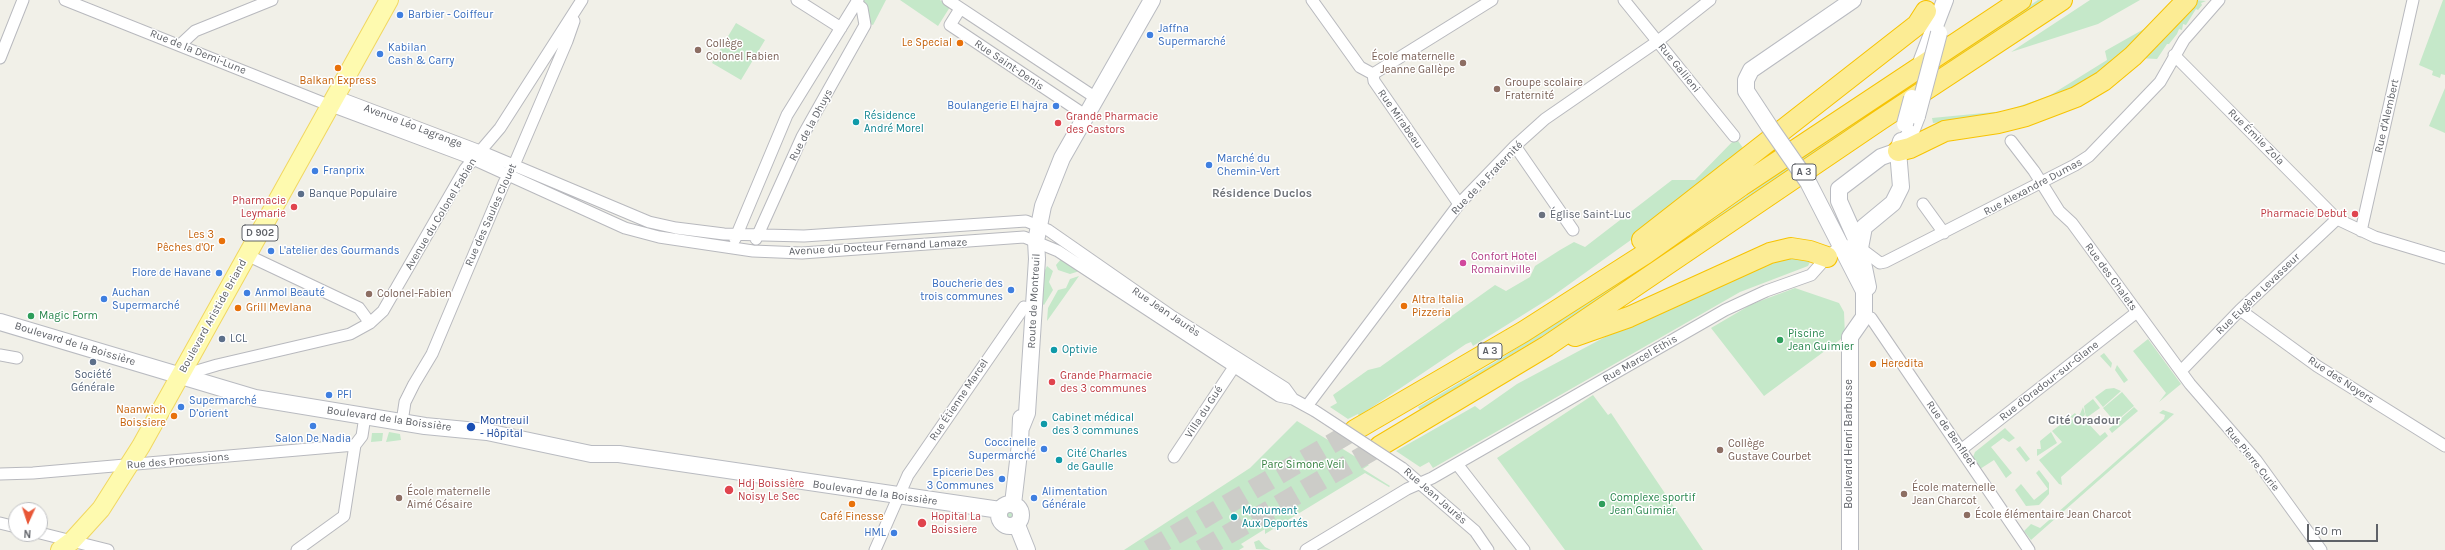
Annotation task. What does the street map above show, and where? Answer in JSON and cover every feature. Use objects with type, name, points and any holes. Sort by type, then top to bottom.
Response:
[{"type":"highway","name":"A 3","points":[[1355,430],[1590,290],[1645,254],[1741,186],[2021,0]]},
{"type":"highway","name":"A 3","points":[[1380,446],[1547,346],[1906,103],[2062,0]]},
{"type":"highway","points":[[1898,151],[1910,148],[1945,131],[1998,123],[2026,116],[2076,97],[2103,80],[2133,56],[2187,0]]},
{"type":"highway","points":[[1590,290],[1598,272],[1678,213],[1917,25],[1929,6]]},
{"type":"highway","points":[[1547,346],[1629,317],[1770,253],[1791,248],[1810,251],[1835,251]]},
{"type":"main road","name":"Boulevard Aristide Briand","points":[[66,546],[100,509],[129,465],[389,0]]},
{"type":"main road","points":[[1036,241],[1038,225],[1056,170],[1085,115],[1152,0]]},
{"type":"main road","points":[[1850,337],[1864,317],[1864,291],[1835,251],[1811,187],[1746,91],[1746,80],[1751,70],[1853,0]]},
{"type":"main road","points":[[1811,187],[1839,189],[1881,157],[1898,151],[1910,134],[1911,120],[1922,60],[1945,0]]},
{"type":"main road","points":[[1898,40],[1915,36],[1930,38]]},
{"type":"main road","points":[[1911,120],[1930,38]]},
{"type":"main road","points":[[1860,248],[1864,227],[1892,203],[1901,186],[1898,151]]},
{"type":"main road","points":[[1839,189],[1839,201],[1860,248],[1868,278],[1871,318],[1850,337]]},
{"type":"main road","name":"Route de Montreuil","points":[[1021,428],[1020,370],[1026,256],[1036,241]]},
{"type":"main road","name":"Route de Montreuil","points":[[1006,507],[1021,428],[1027,413],[1037,259],[1036,241]]},
{"type":"main road","name":"Boulevard de la Boissière","points":[[0,322],[240,395],[402,422],[487,432],[591,454],[619,454],[899,496],[1006,507]]},
{"type":"main road","name":"Boulevard Henri Barbusse","points":[[1850,337],[1850,550]]},
{"type":"main road","points":[[1006,507],[1021,511],[1020,521],[1017,525],[1027,550]]},
{"type":"street","points":[[0,58],[23,0]]},
{"type":"street","name":"Rue de la Demi-Lune","points":[[65,0],[180,45],[333,101]]},
{"type":"street","points":[[180,45],[195,31],[272,0]]},
{"type":"street","points":[[796,0],[841,28]]},
{"type":"street","name":"Rue Saint-Denis","points":[[948,0],[1096,98]]},
{"type":"street","name":"Rue Mirabeau","points":[[1312,0],[1360,67],[1373,74],[1374,81],[1459,204]]},
{"type":"street","points":[[1373,74],[1492,0]]},
{"type":"street","name":"Rue Gallieni","points":[[1624,0],[1734,136]]},
{"type":"street","name":"Rue de la Fraternité","points":[[1311,409],[1459,204],[1515,146],[1545,119],[1658,41],[1710,0]]},
{"type":"street","name":"Rue Alexandre Dumas","points":[[1860,248],[1880,263],[1944,233],[2041,183],[2089,156],[2160,82],[2174,55],[2184,40],[2219,0]]},
{"type":"street","name":"Rue d'Alembert","points":[[2361,231],[2413,0]]},
{"type":"street","name":"Rue de la Dhuys","points":[[731,248],[787,115],[857,2]]},
{"type":"street","name":"Rue de la Dhuys","points":[[753,251],[757,234],[802,137],[865,24],[864,15],[857,2]]},
{"type":"street","name":"Avenue du Colonel Fabien","points":[[180,376],[218,365],[350,334],[370,323],[383,311],[476,155],[500,128],[580,4]]},
{"type":"street","name":"Rue des Saules Clouet","points":[[402,422],[404,408],[414,384],[432,354],[567,41],[580,4]]},
{"type":"street","name":"Rue Saint-Denis","points":[[960,8],[950,25],[1085,115]]},
{"type":"street","name":"Rue Émile Zola","points":[[2174,55],[2337,219],[2361,231],[2445,258]]},
{"type":"street","name":"Avenue Léo Lagrange","points":[[333,101],[511,169]]},
{"type":"street","name":"Rue des Chalets","points":[[2011,141],[2059,211],[2072,222],[2137,312],[2182,370]]},
{"type":"street","points":[[1515,146],[1573,230]]},
{"type":"street","name":"Avenue du Docteur Fernand Lamaze","points":[[511,169],[649,222],[693,230],[804,236],[1020,221],[1038,225]]},
{"type":"street","name":"Avenue du Docteur Fernand Lamaze","points":[[511,169],[625,228],[658,237],[731,248],[753,251],[814,253],[1024,237],[1036,241]]},
{"type":"street","points":[[1923,204],[1944,233]]},
{"type":"street","name":"Rue Eugène Levasseur","points":[[2182,370],[2240,310],[2337,219]]},
{"type":"street","name":"Rue Jean Jaurès","points":[[1038,225],[1048,230],[1173,317],[1285,388],[1293,398],[1402,468],[1474,531],[1488,550]]},
{"type":"street","name":"Rue Jean Jaurès","points":[[1036,241],[1058,252],[1279,396],[1293,398]]},
{"type":"street","points":[[1835,251],[1860,248]]},
{"type":"street","name":"Rue Marcel Ethis","points":[[1306,550],[1407,489],[1420,484],[1457,464],[1725,310],[1766,291],[1811,275],[1835,251]]},
{"type":"street","points":[[247,255],[358,308],[370,323]]},
{"type":"street","name":"Rue Étienne Marcel","points":[[875,550],[908,475],[1024,307]]},
{"type":"street","name":"Rue des Noyers","points":[[2240,310],[2317,366],[2445,446]]},
{"type":"street","name":"Rue d'Oradour-sur-Glane","points":[[1962,449],[2137,312]]},
{"type":"street","name":"Rue de Benfleet","points":[[1871,318],[1962,449],[2029,550]]},
{"type":"street","points":[[0,355],[18,358]]},
{"type":"street","name":"Villa du Gué","points":[[1174,457],[1234,367]]},
{"type":"street","name":"Rue Pierre Curie","points":[[2182,370],[2211,410],[2256,460],[2321,550]]},
{"type":"street","points":[[297,550],[344,516],[355,445],[362,436],[365,416]]},
{"type":"street","name":"Rue des Processions","points":[[0,474],[129,465],[355,445]]},
{"type":"street","points":[[1457,464],[1524,550]]},
{"type":"street","points":[[48,537],[66,546],[108,550]]},
{"type":"green space","points":[[862,0],[886,0],[873,25],[870,24]]},
{"type":"green space","points":[[900,0],[940,0],[950,7],[938,26]]},
{"type":"green space","points":[[2038,0],[2044,0],[1950,62],[1948,59]]},
{"type":"green space","points":[[2090,0],[2140,0],[2098,24],[2011,52]]},
{"type":"green space","points":[[2196,0],[2206,1],[2201,3],[2202,5],[2198,10],[2196,9],[2186,25],[2183,24],[2182,30],[2179,29],[2177,34],[2169,44],[2167,44],[2157,59],[2137,58],[2123,71],[2044,115]]},
{"type":"green space","points":[[2443,0],[2445,0],[2445,75],[2441,74],[2440,78],[2432,75],[2433,71],[2419,65]]},
{"type":"green space","points":[[2160,20],[2115,61],[2079,86],[1993,118],[1933,123],[1932,118],[2005,111],[2049,96],[2107,60],[2105,51]]},
{"type":"green space","points":[[736,23],[765,40],[741,80],[712,63]]},
{"type":"green space","points":[[1905,87],[1903,92],[1590,307],[1420,410],[1418,407],[1495,362],[1656,259]]},
{"type":"green space","points":[[2445,88],[2445,133],[2429,126]]},
{"type":"green space","points":[[1736,138],[1743,148],[1642,232],[1550,298],[1473,346],[1471,342],[1466,344],[1359,416],[1358,414],[1348,419],[1330,407],[1337,403],[1333,395],[1368,370],[1380,367],[1495,285],[1506,291],[1530,277],[1535,266],[1574,242],[1585,247],[1672,180],[1695,180]]},
{"type":"green space","points":[[1061,259],[1083,270],[1070,274],[1058,270],[1056,265]]},
{"type":"green space","points":[[1779,259],[1808,259],[1810,262],[1808,266],[1740,292],[1433,468],[1429,462],[1420,467],[1396,451],[1475,406],[1480,410],[1517,384],[1605,337]]},
{"type":"green space","points":[[1047,266],[1053,271],[1049,282],[1053,290],[1044,305],[1041,303],[1044,272]]},
{"type":"green space","points":[[1079,276],[1047,321],[1048,308],[1058,290],[1066,288],[1070,279]]},
{"type":"green space","name":"Piscine Jean Guimier","points":[[1795,288],[1839,303],[1844,312],[1845,336],[1764,396],[1711,328],[1752,304]]},
{"type":"green space","points":[[2148,339],[2181,384],[2159,402],[2166,393],[2133,351]]},
{"type":"green space","points":[[2104,353],[2112,363],[2111,368],[2100,356]]},
{"type":"green space","points":[[2117,365],[2128,380],[2124,383],[2115,370]]},
{"type":"green space","points":[[2114,388],[2121,391],[2103,407],[2095,397],[2106,389]]},
{"type":"green space","points":[[2122,392],[2134,406],[2115,422],[2103,408]]},
{"type":"green space","name":"Complexe sportif Jean Guimier","points":[[1593,395],[1608,415],[1611,413],[1703,550],[1565,550],[1497,458]]},
{"type":"green space","points":[[2093,399],[2100,408],[2086,418],[2084,406]]},
{"type":"green space","points":[[2083,407],[2085,414],[2082,421],[2070,417],[2075,413],[2077,416],[2080,414]]},
{"type":"green space","points":[[2134,407],[2138,411],[2112,433],[2109,429]]},
{"type":"green space","points":[[2163,410],[2174,414],[2031,540],[2024,531],[2031,524],[2040,528],[2164,419],[2165,415],[2159,413]]},
{"type":"green space","points":[[2069,418],[2083,424],[2086,421],[2100,436],[2105,432],[2108,436],[2061,477],[2062,485],[2059,484],[2039,460],[2062,442],[2052,431]]},
{"type":"green space","name":"Parc Simone Veil","points":[[1297,421],[1369,465],[1363,469],[1390,486],[1389,487],[1365,473],[1265,534],[1265,529],[1241,544],[1244,547],[1239,550],[1124,550],[1250,468]]},
{"type":"green space","points":[[2005,428],[2015,438],[2009,442],[2003,438],[1991,447],[2012,473],[2006,478],[1994,460],[1980,469],[1973,457],[1975,452]]},
{"type":"green space","points":[[389,432],[400,434],[401,440],[386,442]]},
{"type":"green space","points":[[2051,432],[2057,443],[2037,456],[2037,449],[2041,449],[2040,441]]},
{"type":"green space","points":[[372,433],[383,433],[382,441],[371,442]]},
{"type":"green space","points":[[2020,446],[2030,459],[2026,462],[2016,449]]},
{"type":"green space","points":[[2039,470],[2049,483],[2049,494],[2039,505],[2026,506],[2015,490],[2021,484],[2034,500],[2048,489],[2036,473]]},
{"type":"green space","points":[[1009,510],[1013,510],[1015,511],[1015,519],[1009,520],[1006,517],[1006,513]]},
{"type":"green space","points":[[1259,540],[1265,547],[1271,550],[1256,549],[1254,542]]},
{"type":"tunnel","points":[[1149,550],[1355,430]]},
{"type":"tunnel","points":[[1201,550],[1380,446]]},
{"type":"place","name":"Barbier - Coiffeur","points":[[400,15]]},
{"type":"place","name":"Jaffna Supermarché","points":[[1150,35]]},
{"type":"place","name":"Le Special","points":[[960,43]]},
{"type":"place","name":"Collège Colonel Fabien","points":[[698,50]]},
{"type":"place","name":"Kabilan Cash & Carry","points":[[380,54]]},
{"type":"place","name":"École maternelle Jeanne Gallèpe","points":[[1463,63]]},
{"type":"place","name":"Balkan Express","points":[[338,68]]},
{"type":"place","name":"Groupe scolaire Fraternité","points":[[1497,89]]},
{"type":"place","name":"Boulangerie El hajra","points":[[1056,106]]},
{"type":"place","name":"Résidence André Morel","points":[[856,122]]},
{"type":"place","name":"Grande Pharmacie des Castors","points":[[1058,123]]},
{"type":"place","name":"Marché du Chemin-Vert","points":[[1209,165]]},
{"type":"place","name":"Franprix","points":[[315,171]]},
{"type":"place","name":"Banque Populaire","points":[[301,194]]},
{"type":"place","name":"Pharmacie Leymarie","points":[[294,207]]},
{"type":"place","name":"Pharmacie Debut","points":[[2355,214]]},
{"type":"place","name":"Église Saint-Luc","points":[[1542,215]]},
{"type":"place","name":"Les 3 Pêches d'Or","points":[[222,241]]},
{"type":"place","name":"L'atelier des Gourmands","points":[[271,251]]},
{"type":"place","name":"Confort Hotel Romainville","points":[[1463,263]]},
{"type":"place","name":"Flore de Havane","points":[[219,273]]},
{"type":"place","name":"Boucherie des trois communes","points":[[1011,290]]},
{"type":"place","name":"Anmol Beauté","points":[[247,293]]},
{"type":"place","name":"Colonel-Fabien","points":[[369,294]]},
{"type":"place","name":"Auchan Supermarché","points":[[104,299]]},
{"type":"place","name":"Altra Italia Pizzeria","points":[[1404,306]]},
{"type":"place","name":"Grill Mevlana","points":[[238,308]]},
{"type":"place","name":"Magic Form","points":[[31,316]]},
{"type":"place","name":"LCL","points":[[222,339]]},
{"type":"place","name":"Piscine Jean Guimier","points":[[1780,340]]},
{"type":"place","name":"Optivie","points":[[1054,350]]},
{"type":"place","name":"Société Générale","points":[[93,362]]},
{"type":"place","name":"Heredita","points":[[1873,364]]},
{"type":"place","name":"Grande Pharmacie des 3 communes","points":[[1052,382]]},
{"type":"place","name":"PFI","points":[[329,395]]},
{"type":"place","name":"Supermarché D’orient","points":[[181,407]]},
{"type":"place","name":"Naanwich Boissiere","points":[[174,416]]},
{"type":"place","name":"Cabinet médical des 3 communes","points":[[1044,424]]},
{"type":"place","name":"Salon De Nadia","points":[[313,426]]},
{"type":"place","name":"Montreuil - Hôpital","points":[[471,427]]},
{"type":"place","name":"Coccinelle Supermarché","points":[[1044,449]]},
{"type":"place","name":"Collège Gustave Courbet","points":[[1720,450]]},
{"type":"place","name":"Cité Charles de Gaulle","points":[[1059,460]]},
{"type":"place","name":"Epicerie Des 3 Communes","points":[[1002,479]]},
{"type":"place","name":"Hdj Boissière Noisy Le Sec","points":[[729,490]]},
{"type":"place","name":"École maternelle Jean Charcot","points":[[1904,494]]},
{"type":"place","name":"École maternelle Aimé Césaire","points":[[399,498]]},
{"type":"place","name":"Alimentation Générale","points":[[1034,498]]},
{"type":"place","name":"Café Finesse","points":[[852,504]]},
{"type":"place","name":"Complexe sportif Jean Guimier","points":[[1602,504]]},
{"type":"place","name":"École élémentaire Jean Charcot","points":[[1967,515]]},
{"type":"place","name":"Monument Aux Deportés","points":[[1234,517]]},
{"type":"place","name":"Hopital La Boissiere","points":[[922,523]]},
{"type":"place","name":"HML","points":[[894,533]]},
{"type":"district","name":"Résidence Duclos","points":[[1262,194]]},
{"type":"district","name":"Cité Oradour","points":[[2084,421]]}]
